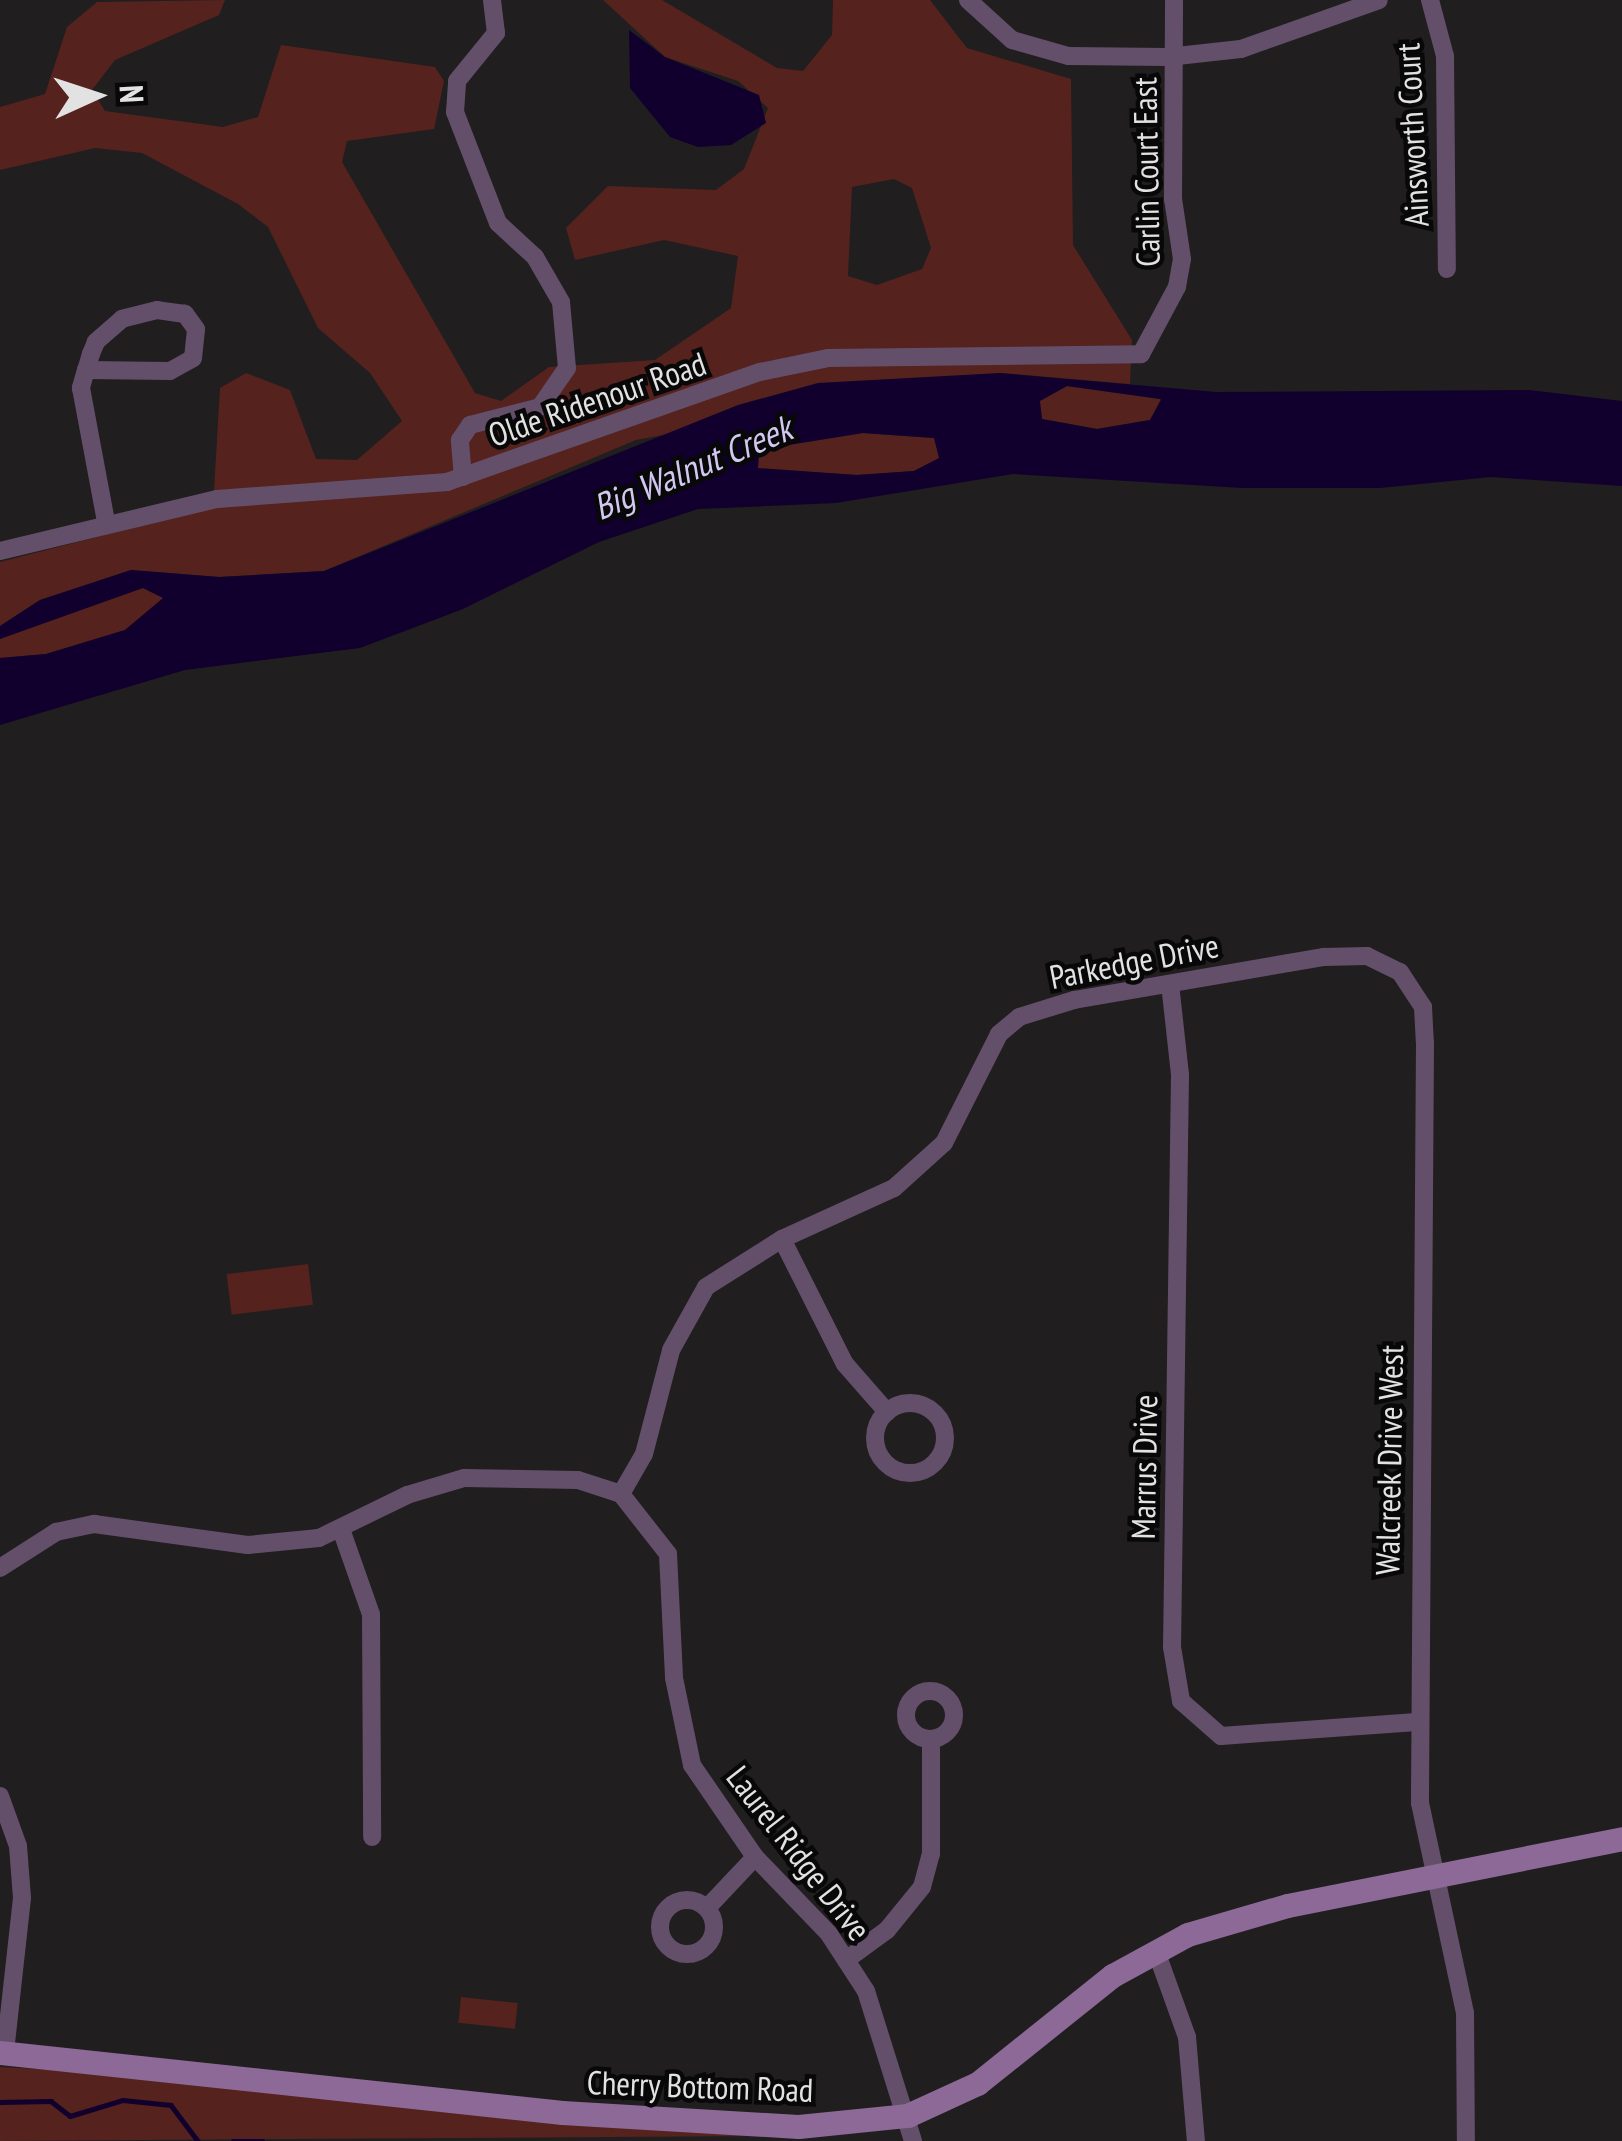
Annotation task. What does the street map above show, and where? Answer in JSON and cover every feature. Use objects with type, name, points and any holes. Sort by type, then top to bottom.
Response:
[{"type":"main road","name":"Cherry Bottom Road","points":[[2,2053],[563,2114],[910,2129],[1156,1951],[1288,1906],[1622,1839]]},
{"type":"street","points":[[463,477],[460,440],[470,425],[540,407],[567,368],[561,302],[535,257],[497,223],[455,112],[457,81],[496,33],[492,0]]},
{"type":"street","points":[[968,0],[1012,40],[1067,56],[1174,56],[1241,49],[1379,0]]},
{"type":"street","name":"Carlin Court East","points":[[1174,0],[1177,287]]},
{"type":"street","name":"Ainsworth Court","points":[[1430,0],[1445,56],[1448,268]]},
{"type":"street","name":"Olde Ridenour Road","points":[[0,551],[106,521],[260,493],[370,492],[463,477],[760,372],[828,358],[1125,358],[1152,341],[1177,287]]},
{"type":"street","points":[[86,370],[170,370],[193,358],[196,329],[178,311],[134,315],[104,333],[86,370],[81,388],[106,521]]},
{"type":"street","name":"Parkedge Drive","points":[[621,1494],[644,1454],[671,1351],[706,1287],[782,1239],[894,1188],[944,1143],[999,1034],[1019,1017],[1170,984],[1367,956],[1400,972],[1423,1007],[1425,1043]]},
{"type":"street","name":"Marrus Drive","points":[[1170,984],[1180,1075],[1172,1647],[1181,1701],[1221,1736],[1416,1722]]},
{"type":"street","name":"Walcreek Drive West","points":[[1425,1043],[1416,1722],[1420,1803],[1465,2013],[1466,2141]]},
{"type":"street","points":[[782,1239],[845,1364],[886,1412]]},
{"type":"street","points":[[0,1568],[56,1532],[94,1524],[248,1545],[341,1528],[407,1495],[464,1478],[578,1480],[621,1494]]},
{"type":"street","name":"Laurel Ridge Drive","points":[[621,1494],[668,1554],[674,1678],[692,1765],[755,1857],[846,1960],[866,1991],[910,2129]]},
{"type":"street","points":[[341,1528],[371,1614],[372,1837]]},
{"type":"street","points":[[846,1960],[887,1930],[922,1887],[931,1854],[932,1739]]},
{"type":"street","points":[[0,1796],[18,1846],[22,1898],[2,2053]]},
{"type":"street","points":[[706,1908],[755,1857]]},
{"type":"street","points":[[1156,1951],[1187,2037],[1196,2141]]},
{"type":"shaded area","points":[[225,0],[219,15],[115,60],[92,90],[105,111],[223,127],[258,117],[281,45],[435,67],[444,81],[434,129],[347,141],[342,162],[475,393],[501,401],[549,367],[655,360],[731,308],[738,256],[664,240],[575,260],[566,228],[608,186],[716,190],[744,169],[768,108],[738,81],[665,57],[603,0],[662,0],[777,68],[803,71],[832,35],[833,0],[930,0],[967,48],[1071,79],[1073,245],[1132,340],[1130,384],[1000,373],[636,440],[324,571],[219,577],[131,570],[40,600],[0,626],[0,562],[213,507],[220,388],[246,373],[290,390],[316,459],[357,460],[402,421],[370,373],[318,328],[268,227],[238,204],[142,153],[95,148],[0,170],[0,107],[45,94],[67,27],[97,2]],"holes":[[[894,179],[912,188],[931,248],[922,269],[877,285],[848,276],[852,187]]]},
{"type":"shaded area","points":[[1067,386],[1161,399],[1150,420],[1097,429],[1042,419],[1039,401]]},
{"type":"shaded area","points":[[863,433],[934,438],[940,458],[914,471],[857,475],[758,469],[758,455],[788,445]]},
{"type":"shaded area","points":[[143,588],[164,598],[125,630],[46,654],[0,658],[0,639],[16,629]]},
{"type":"shaded area","points":[[308,1264],[313,1305],[232,1315],[227,1274]]},
{"type":"shaded area","points":[[461,1997],[518,2003],[515,2029],[458,2023]]},
{"type":"shaded area","points":[[0,2067],[78,2071],[770,2136],[0,2141]]},
{"type":"water","points":[[629,30],[665,57],[759,95],[766,123],[731,145],[698,147],[670,137],[630,88]]},
{"type":"water","name":"Big Walnut Creek","points":[[1000,373],[1216,392],[1529,390],[1622,401],[1622,486],[1491,477],[1380,488],[1242,488],[1013,474],[836,503],[698,509],[599,542],[463,609],[360,648],[185,670],[0,725],[0,658],[46,654],[125,630],[163,598],[143,588],[0,639],[0,626],[40,600],[131,570],[219,577],[324,571],[738,405],[818,383]],"holes":[[[1067,386],[1160,399],[1161,400],[1150,420],[1097,429],[1042,419],[1040,401]],[[863,433],[934,438],[939,458],[914,471],[857,475],[758,468],[759,455],[788,445]]]},
{"type":"waterway","points":[[0,2102],[51,2101],[70,2116],[123,2100],[171,2105],[198,2141]]},
{"type":"waterway","points":[[233,2141],[263,2141]]}]
